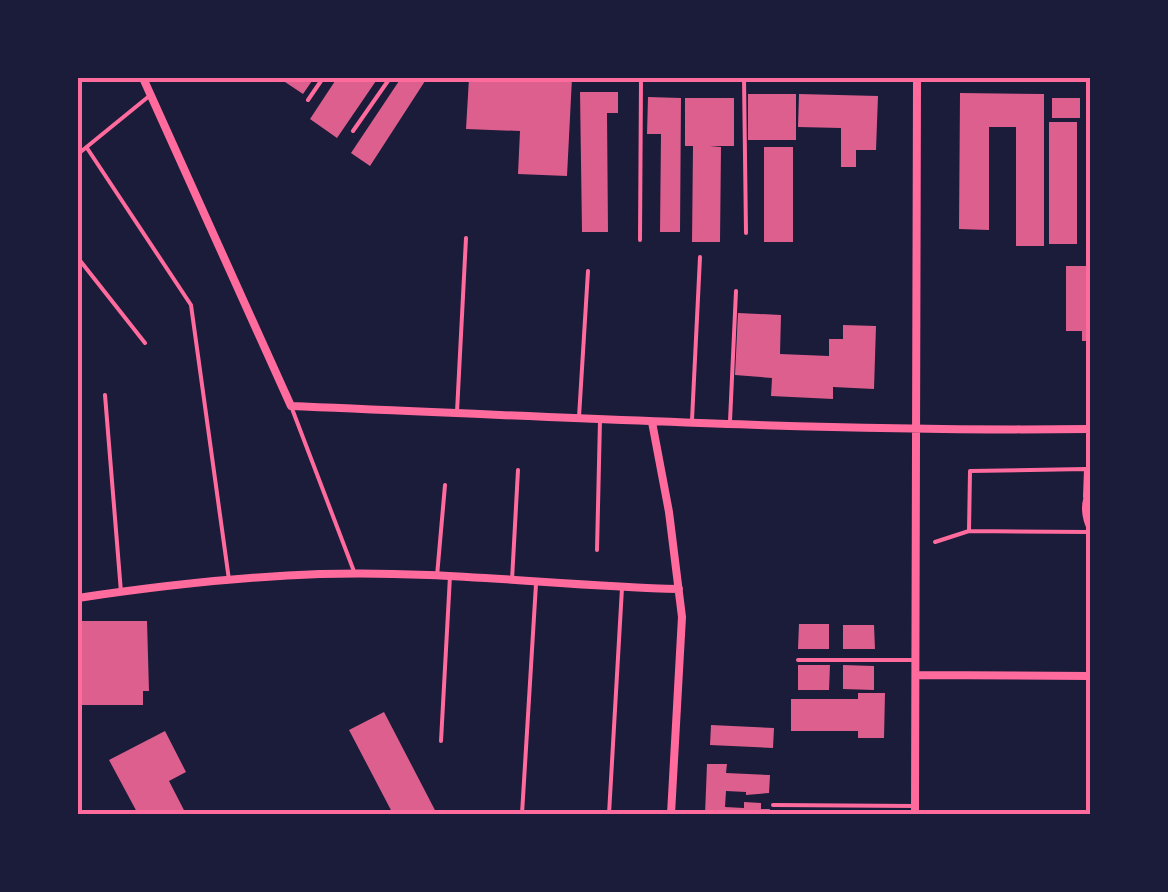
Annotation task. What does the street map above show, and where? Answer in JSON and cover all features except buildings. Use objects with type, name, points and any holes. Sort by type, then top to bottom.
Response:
[{"type":"street","points":[[142,78],[291,406],[692,425],[1090,429]]},
{"type":"street","points":[[915,810],[917,78]]},
{"type":"street","points":[[652,422],[669,512],[682,617],[671,814]]},
{"type":"street","points":[[78,598],[229,580],[355,575],[450,576],[679,590]]},
{"type":"street","points":[[916,675],[1090,676]]},
{"type":"lane","points":[[308,100],[323,78]]},
{"type":"lane","points":[[353,131],[390,78]]},
{"type":"lane","points":[[640,240],[641,78]]},
{"type":"lane","points":[[744,78],[746,233]]},
{"type":"lane","points":[[78,154],[148,97]]},
{"type":"lane","points":[[86,148],[191,305],[229,580]]},
{"type":"lane","points":[[457,412],[466,238]]},
{"type":"lane","points":[[692,425],[700,257]]},
{"type":"lane","points":[[78,258],[144,344]]},
{"type":"lane","points":[[579,417],[588,272]]},
{"type":"lane","points":[[730,426],[736,290]]},
{"type":"lane","points":[[104,395],[121,592]]},
{"type":"lane","points":[[291,406],[355,575]]},
{"type":"lane","points":[[596,550],[600,418]]},
{"type":"lane","points":[[512,582],[518,470]]},
{"type":"lane","points":[[438,576],[445,484]]},
{"type":"lane","points":[[441,741],[450,576]]},
{"type":"lane","points":[[522,814],[536,584]]},
{"type":"lane","points":[[609,814],[622,588]]},
{"type":"lane","points":[[798,660],[917,660]]},
{"type":"lane","points":[[773,805],[915,810]]},
{"type":"path","points":[[935,542],[969,530],[1090,531],[1084,518],[1086,469],[970,471],[969,530]]},
{"type":"path","points":[[1085,496],[1090,490]]}]
